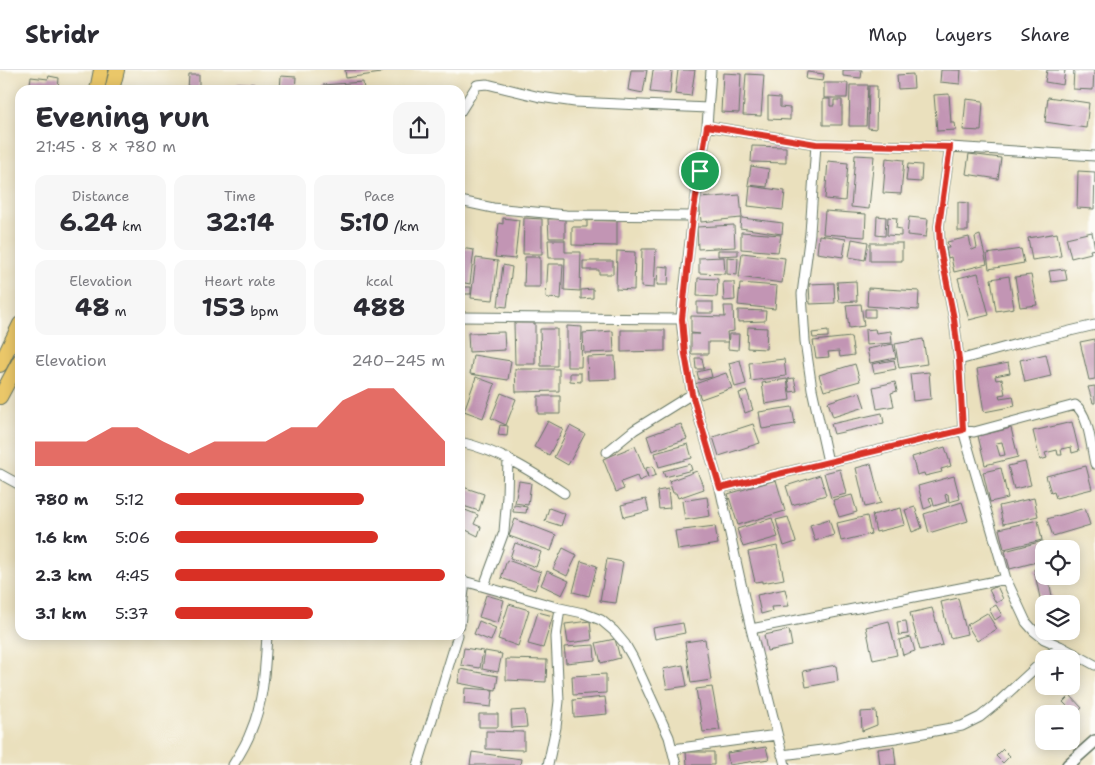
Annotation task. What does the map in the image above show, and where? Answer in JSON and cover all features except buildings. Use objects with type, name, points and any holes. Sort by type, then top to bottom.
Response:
[{"type":"main road","points":[[98,85],[101,70]]},
{"type":"main road","points":[[113,85],[117,70]]},
{"type":"main road","points":[[0,365],[15,334]]},
{"type":"main road","points":[[0,397],[15,369]]},
{"type":"street","points":[[711,70],[707,126],[693,216],[682,319],[685,354],[692,394],[720,488],[785,765]]},
{"type":"street","points":[[465,104],[477,86],[487,84],[540,97],[575,102],[708,108]]},
{"type":"street","points":[[707,126],[816,144],[950,147],[1095,156]]},
{"type":"street","points":[[816,144],[810,233],[802,294],[804,341],[828,462]]},
{"type":"street","points":[[950,147],[939,226],[940,248],[954,319],[959,360],[963,430],[1006,579],[1026,622],[1044,639],[1095,666]]},
{"type":"street","points":[[465,202],[493,208],[566,215],[693,216]]},
{"type":"street","points":[[465,317],[682,319]]},
{"type":"street","points":[[959,360],[1024,342],[1095,326]]},
{"type":"street","points":[[607,452],[634,430],[692,394]]},
{"type":"street","points":[[720,488],[963,430],[974,432],[1075,405],[1081,408],[1085,416],[1095,464]]},
{"type":"street","points":[[465,443],[480,446],[508,458],[564,493]]},
{"type":"street","points":[[484,586],[504,532],[508,458]]},
{"type":"street","points":[[0,474],[15,482]]},
{"type":"street","points":[[752,629],[1006,579]]},
{"type":"street","points":[[465,581],[583,613],[601,620],[614,630],[625,644],[669,737],[676,765]]},
{"type":"street","points":[[548,765],[559,701],[556,646],[560,608]]},
{"type":"street","points":[[233,765],[251,731],[257,714],[262,690],[267,640]]},
{"type":"street","points":[[418,765],[456,640]]},
{"type":"street","points":[[1055,650],[1060,646]]},
{"type":"street","points":[[782,755],[838,748],[962,726],[985,713],[1035,667]]},
{"type":"street","points":[[673,749],[777,735]]},
{"type":"street","points":[[1068,765],[1095,741]]},
{"type":"route","points":[[707,126],[816,144],[950,147],[939,226],[940,248],[954,319],[959,360],[963,430],[720,488],[692,394],[685,354],[682,319],[693,216],[700,171],[707,126]]}]
